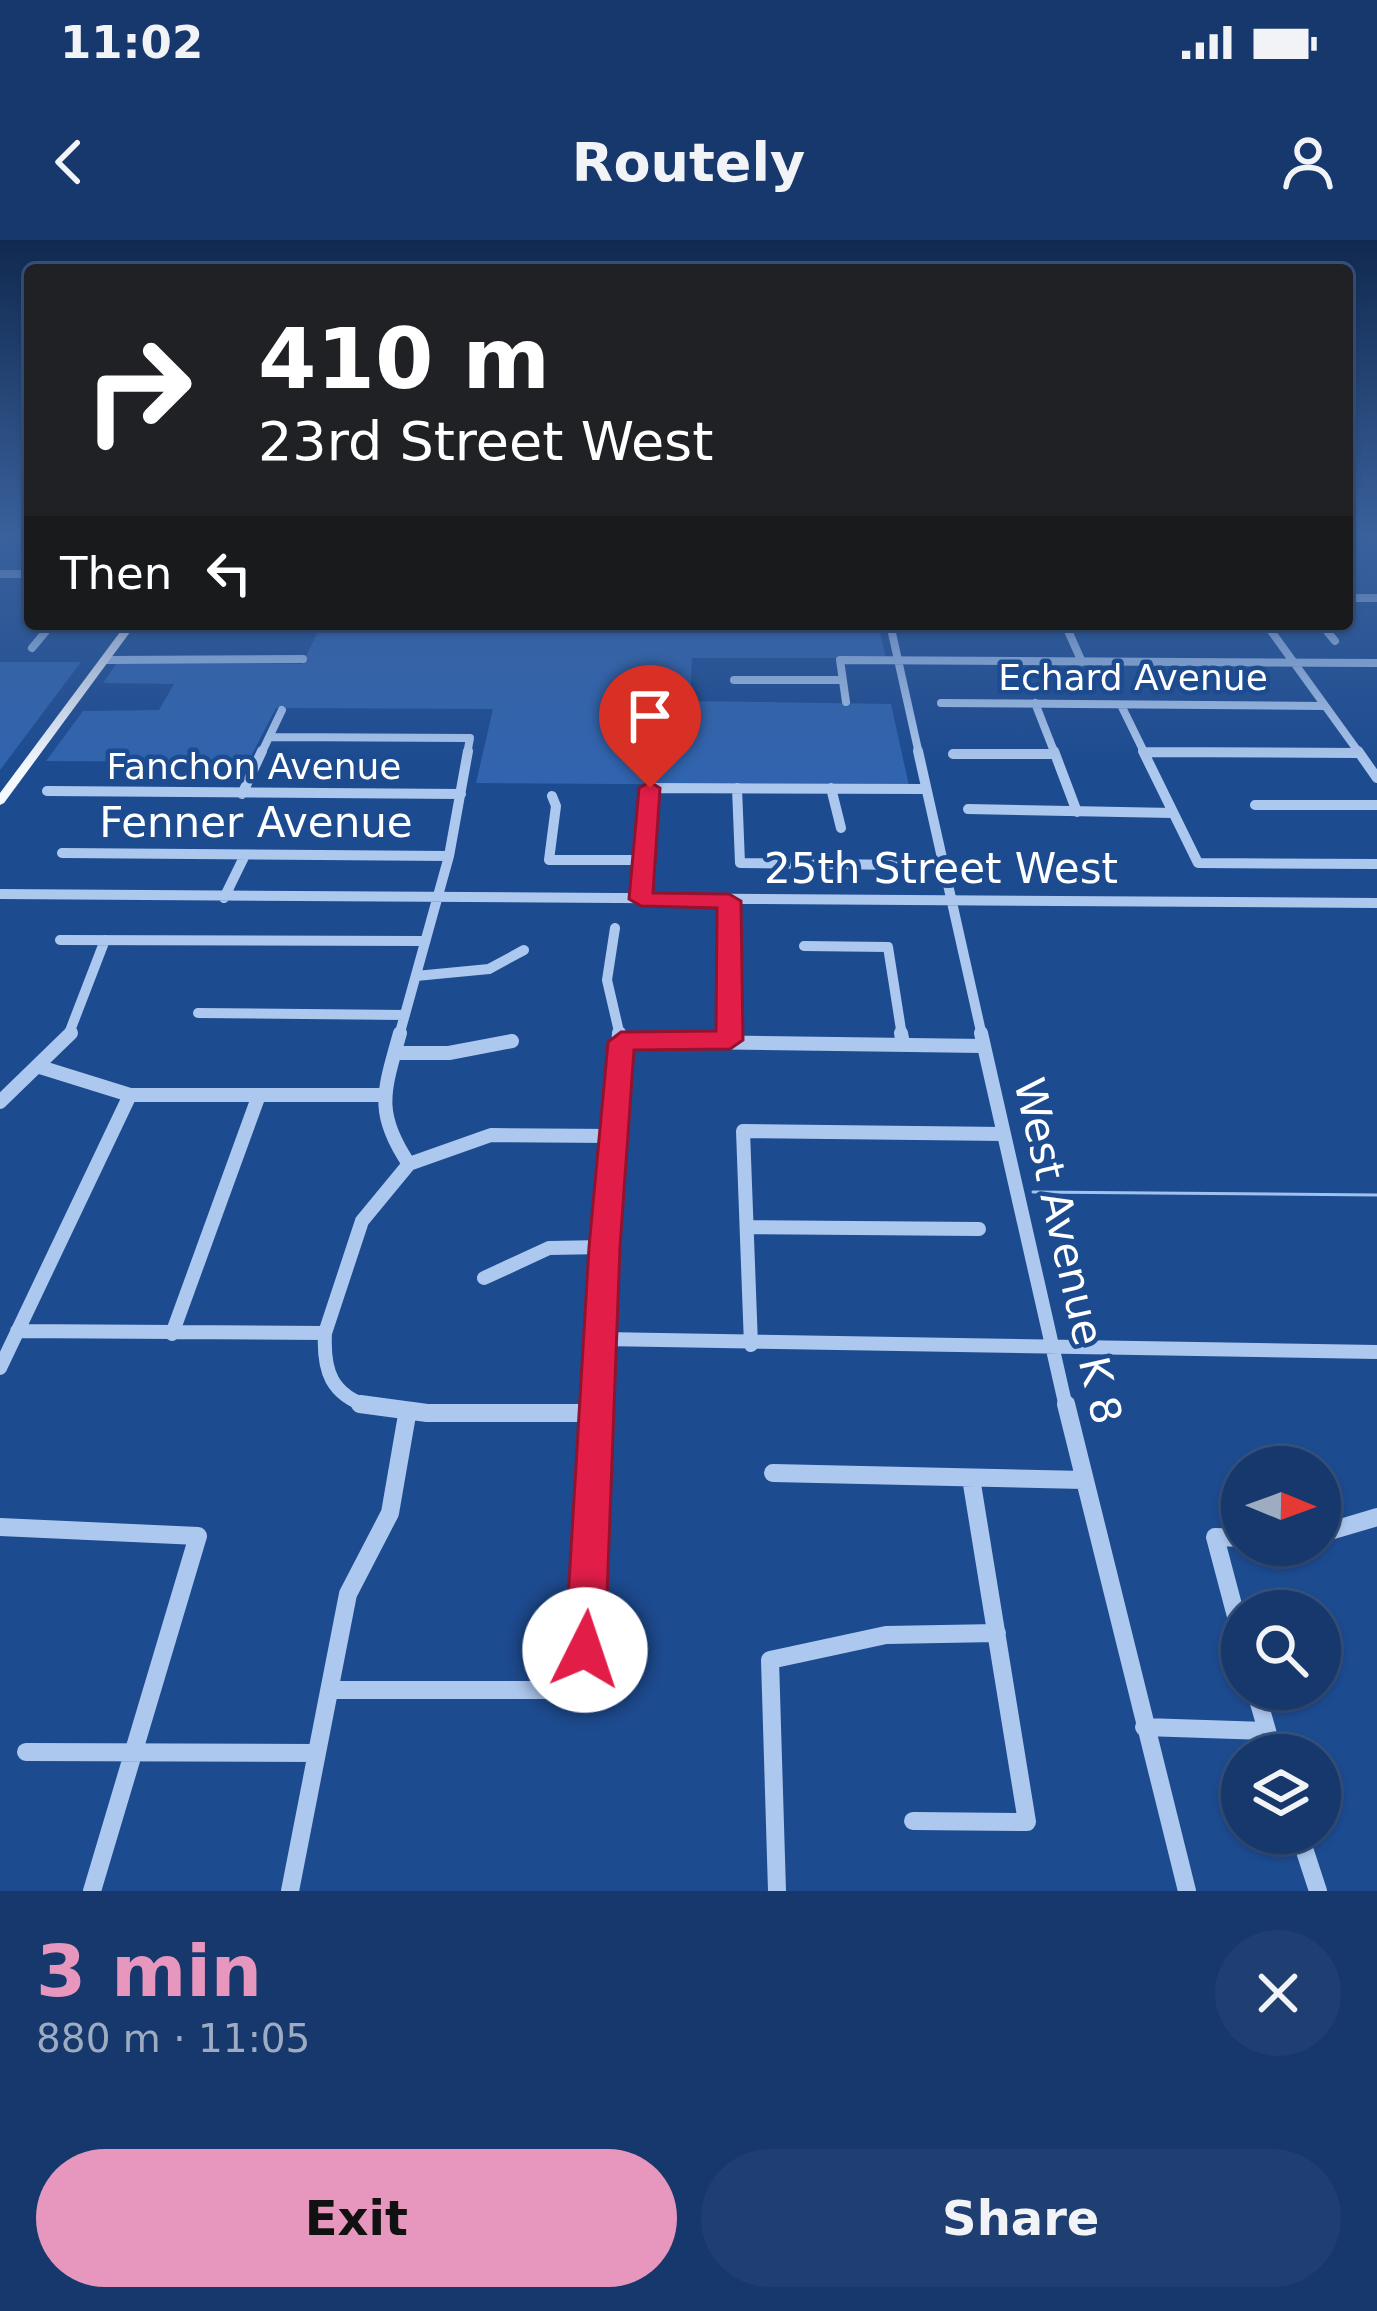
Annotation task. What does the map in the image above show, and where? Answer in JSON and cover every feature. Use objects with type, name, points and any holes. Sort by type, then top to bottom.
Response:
[{"type":"main road","points":[[0,802],[127,630]]},
{"type":"street","points":[[32,648],[47,630]]},
{"type":"street","name":"West Avenue K 8","points":[[892,630],[1052,1349],[1187,1891]]},
{"type":"street","points":[[1068,630],[1082,662]]},
{"type":"street","points":[[1270,630],[1377,778]]},
{"type":"street","points":[[1326,630],[1335,641]]},
{"type":"street","points":[[105,660],[303,659]]},
{"type":"street","points":[[846,702],[840,660],[1376,663]]},
{"type":"street","points":[[734,680],[842,680]]},
{"type":"street","name":"Echard Avenue","points":[[941,703],[1325,706]]},
{"type":"street","points":[[1035,703],[1077,812]]},
{"type":"street","points":[[1120,705],[1198,863],[1377,864]]},
{"type":"street","points":[[242,794],[282,710]]},
{"type":"street","points":[[269,737],[470,738],[449,856],[383,1095],[386,1130],[409,1164]]},
{"type":"street","points":[[1144,752],[1359,753]]},
{"type":"street","points":[[953,754],[1055,754]]},
{"type":"street","points":[[641,899],[650,788],[926,790]]},
{"type":"street","points":[[736,788],[740,863],[904,866]]},
{"type":"street","points":[[831,788],[841,828]]},
{"type":"street","name":"Fanchon Avenue","points":[[47,791],[461,794]]},
{"type":"street","points":[[553,796],[556,806],[549,860],[644,860]]},
{"type":"street","points":[[1255,805],[1377,805]]},
{"type":"street","points":[[968,809],[1173,813]]},
{"type":"street","name":"Fenner Avenue","points":[[62,854],[449,856]]},
{"type":"street","points":[[224,898],[244,855]]},
{"type":"street","name":"25th Street West","points":[[0,894],[437,901],[1377,903]]},
{"type":"street","points":[[729,901],[730,1040]]},
{"type":"street","points":[[330,1690],[582,1690],[594,1529],[604,1247],[621,1042],[607,980],[615,928]]},
{"type":"street","points":[[60,940],[424,940]]},
{"type":"street","points":[[0,1102],[74,1031],[85,982],[105,940]]},
{"type":"street","points":[[804,946],[888,947],[904,1044]]},
{"type":"street","points":[[416,976],[489,969],[524,950]]},
{"type":"street","points":[[198,1013],[405,1015]]},
{"type":"street","points":[[394,1053],[449,1053],[512,1041]]},
{"type":"street","points":[[621,1042],[983,1046]]},
{"type":"street","points":[[40,1067],[130,1095],[383,1095]]},
{"type":"street","points":[[0,1368],[130,1095]]},
{"type":"street","points":[[172,1334],[259,1096]]},
{"type":"street","points":[[751,1345],[743,1130],[1004,1133]]},
{"type":"street","points":[[595,1413],[407,1415],[371,1410],[343,1398],[323,1365],[325,1333],[351,1235],[376,1192],[409,1164],[491,1135],[613,1136]]},
{"type":"street","points":[[747,1227],[979,1229]]},
{"type":"street","points":[[484,1278],[548,1248],[604,1247]]},
{"type":"street","points":[[17,1331],[325,1333]]},
{"type":"street","points":[[602,1339],[1377,1352]]},
{"type":"street","points":[[290,1891],[349,1594],[390,1513],[407,1415]]},
{"type":"street","points":[[773,1473],[1084,1480]]},
{"type":"street","points":[[913,1821],[1027,1822],[971,1478]]},
{"type":"street","points":[[1341,1528],[1377,1517]]},
{"type":"street","points":[[0,1527],[198,1535],[92,1891]]},
{"type":"street","points":[[777,1891],[770,1660],[886,1635],[997,1633]]},
{"type":"street","points":[[1260,1710],[1267,1734]]},
{"type":"street","points":[[1144,1726],[1266,1731]]},
{"type":"street","points":[[26,1752],[317,1753]]},
{"type":"street","points":[[1306,1854],[1318,1891]]},
{"type":"shaded area","points":[[319,630],[879,630],[886,658],[692,658],[690,701],[891,704],[909,786],[476,783],[493,709],[276,708],[248,762],[46,761],[83,711],[159,710],[174,684],[103,683],[116,664],[302,664]]},
{"type":"shaded area","points":[[0,662],[81,662],[0,770]]},
{"type":"waterway","points":[[1033,1192],[1377,1195]]},
{"type":"route","points":[[585,1650],[604,1247],[621,1042],[730,1040],[729,901],[641,899],[650,788]]}]
